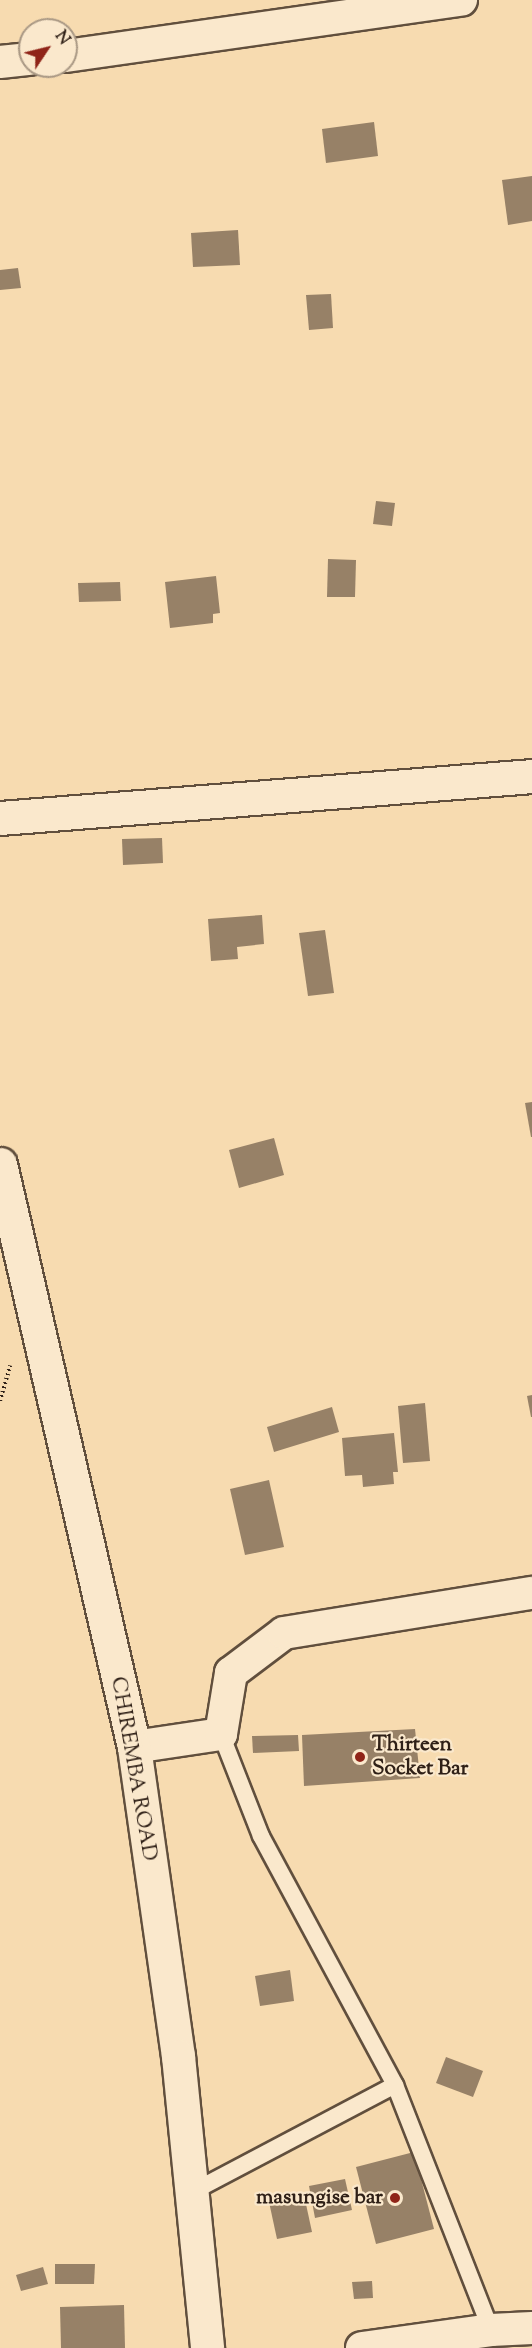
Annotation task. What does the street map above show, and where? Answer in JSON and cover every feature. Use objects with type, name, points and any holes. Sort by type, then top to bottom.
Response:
[{"type":"main road","points":[[0,818],[532,776]]},
{"type":"main road","name":"CHIREMBA ROAD","points":[[0,1164],[134,1747],[194,2191],[207,2348]]},
{"type":"street","points":[[78,54],[461,0]]},
{"type":"street","points":[[0,62],[18,60]]},
{"type":"street","points":[[134,1747],[221,1734],[231,1673],[284,1633],[532,1593]]},
{"type":"street","points":[[362,2348],[491,2330],[532,2328]]},
{"type":"lane","points":[[221,1734],[261,1836],[395,2085],[491,2330]]},
{"type":"lane","points":[[194,2191],[395,2085]]},
{"type":"building","points":[[374,122],[378,156],[326,163],[322,129]]},
{"type":"building","points":[[532,176],[532,221],[508,225],[502,180]]},
{"type":"building","points":[[238,230],[240,265],[193,267],[191,233]]},
{"type":"building","points":[[18,268],[21,288],[0,290],[0,270]]},
{"type":"building","points":[[331,294],[333,328],[309,330],[306,295]]},
{"type":"building","points":[[376,501],[395,503],[392,526],[373,524]]},
{"type":"building","points":[[328,559],[356,560],[355,597],[327,597]]},
{"type":"building","points":[[216,576],[220,613],[213,614],[213,623],[170,628],[165,582]]},
{"type":"building","points":[[120,582],[121,601],[79,602],[78,583]]},
{"type":"building","points":[[162,838],[163,863],[123,865],[122,839]]},
{"type":"building","points":[[262,915],[264,944],[237,947],[238,959],[211,961],[208,919]]},
{"type":"building","points":[[325,930],[334,993],[308,996],[299,933]]},
{"type":"building","points":[[532,1102],[532,1137],[531,1137],[525,1103]]},
{"type":"building","points":[[274,1138],[284,1175],[239,1188],[229,1150]]},
{"type":"building","points":[[532,1395],[532,1417],[531,1417],[527,1396]]},
{"type":"building","points":[[425,1403],[430,1461],[403,1463],[398,1406]]},
{"type":"building","points":[[332,1407],[339,1432],[274,1452],[267,1427]]},
{"type":"building","points":[[394,1433],[398,1472],[393,1472],[394,1484],[363,1487],[362,1475],[345,1476],[342,1438]]},
{"type":"building","points":[[269,1480],[284,1547],[245,1555],[230,1489]]},
{"type":"building","name":"Thirteen Socket Bar","points":[[415,1729],[420,1778],[304,1786],[302,1735]]},
{"type":"building","points":[[298,1735],[299,1751],[253,1753],[252,1736]]},
{"type":"building","points":[[290,1970],[294,2001],[260,2006],[255,1976]]},
{"type":"building","points":[[446,2057],[483,2071],[473,2097],[436,2083]]},
{"type":"building","name":"masungise bar","points":[[414,2152],[434,2229],[376,2244],[356,2167]]},
{"type":"building","points":[[345,2179],[352,2210],[315,2218],[309,2186]]},
{"type":"building","points":[[304,2195],[312,2232],[277,2239],[269,2202]]},
{"type":"building","points":[[55,2264],[95,2264],[94,2284],[55,2284]]},
{"type":"building","points":[[43,2267],[48,2284],[21,2291],[16,2275]]},
{"type":"building","points":[[372,2281],[373,2298],[354,2299],[352,2282]]},
{"type":"building","points":[[124,2305],[125,2348],[61,2348],[60,2307]]},
{"type":"place","name":"Thirteen Socket Bar","points":[[360,1757]]},
{"type":"place","name":"masungise bar","points":[[395,2198]]}]
